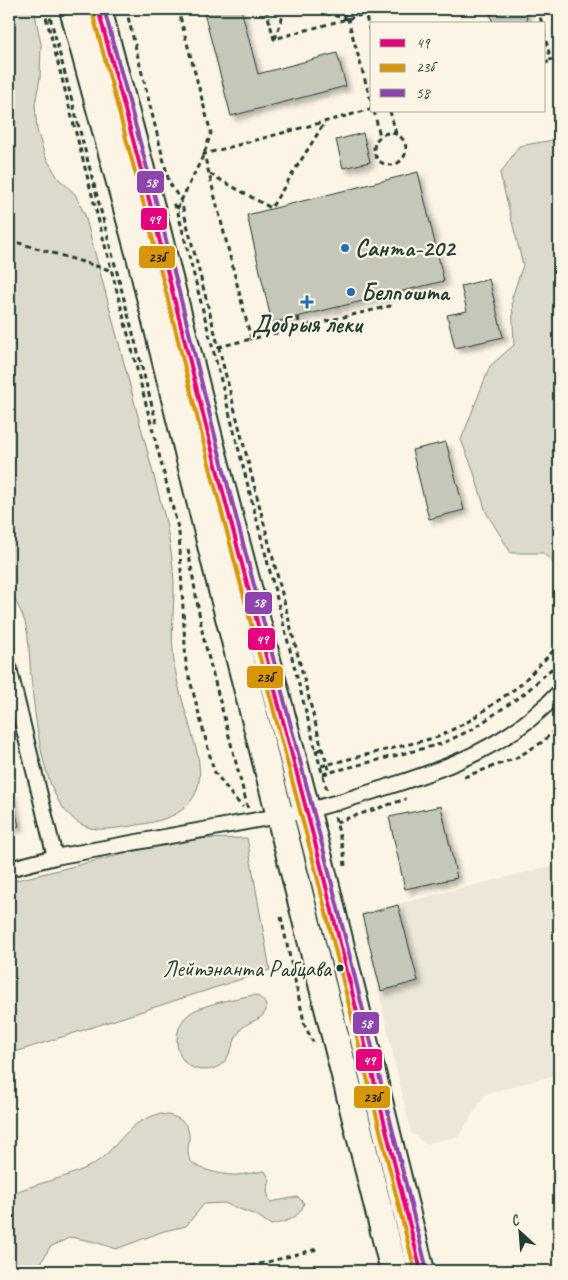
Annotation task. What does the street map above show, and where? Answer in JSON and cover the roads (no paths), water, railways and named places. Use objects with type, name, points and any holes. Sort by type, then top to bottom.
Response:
[{"type":"highway","points":[[73,9],[140,256],[221,586],[394,1271]]},
{"type":"highway","points":[[98,9],[155,222],[319,858],[421,1271]]},
{"type":"street","points":[[9,668],[55,857]]},
{"type":"street","points":[[9,869],[55,857],[306,811],[416,779],[479,753],[507,736],[539,711],[559,692]]},
{"type":"place","name":"Санта-202","points":[[345,248]]},
{"type":"place","name":"Белпошта","points":[[351,292]]},
{"type":"place","name":"Добрыя леки","points":[[307,302]]},
{"type":"place","name":"Лейтэнанта Рабцава","points":[[340,968]]}]
